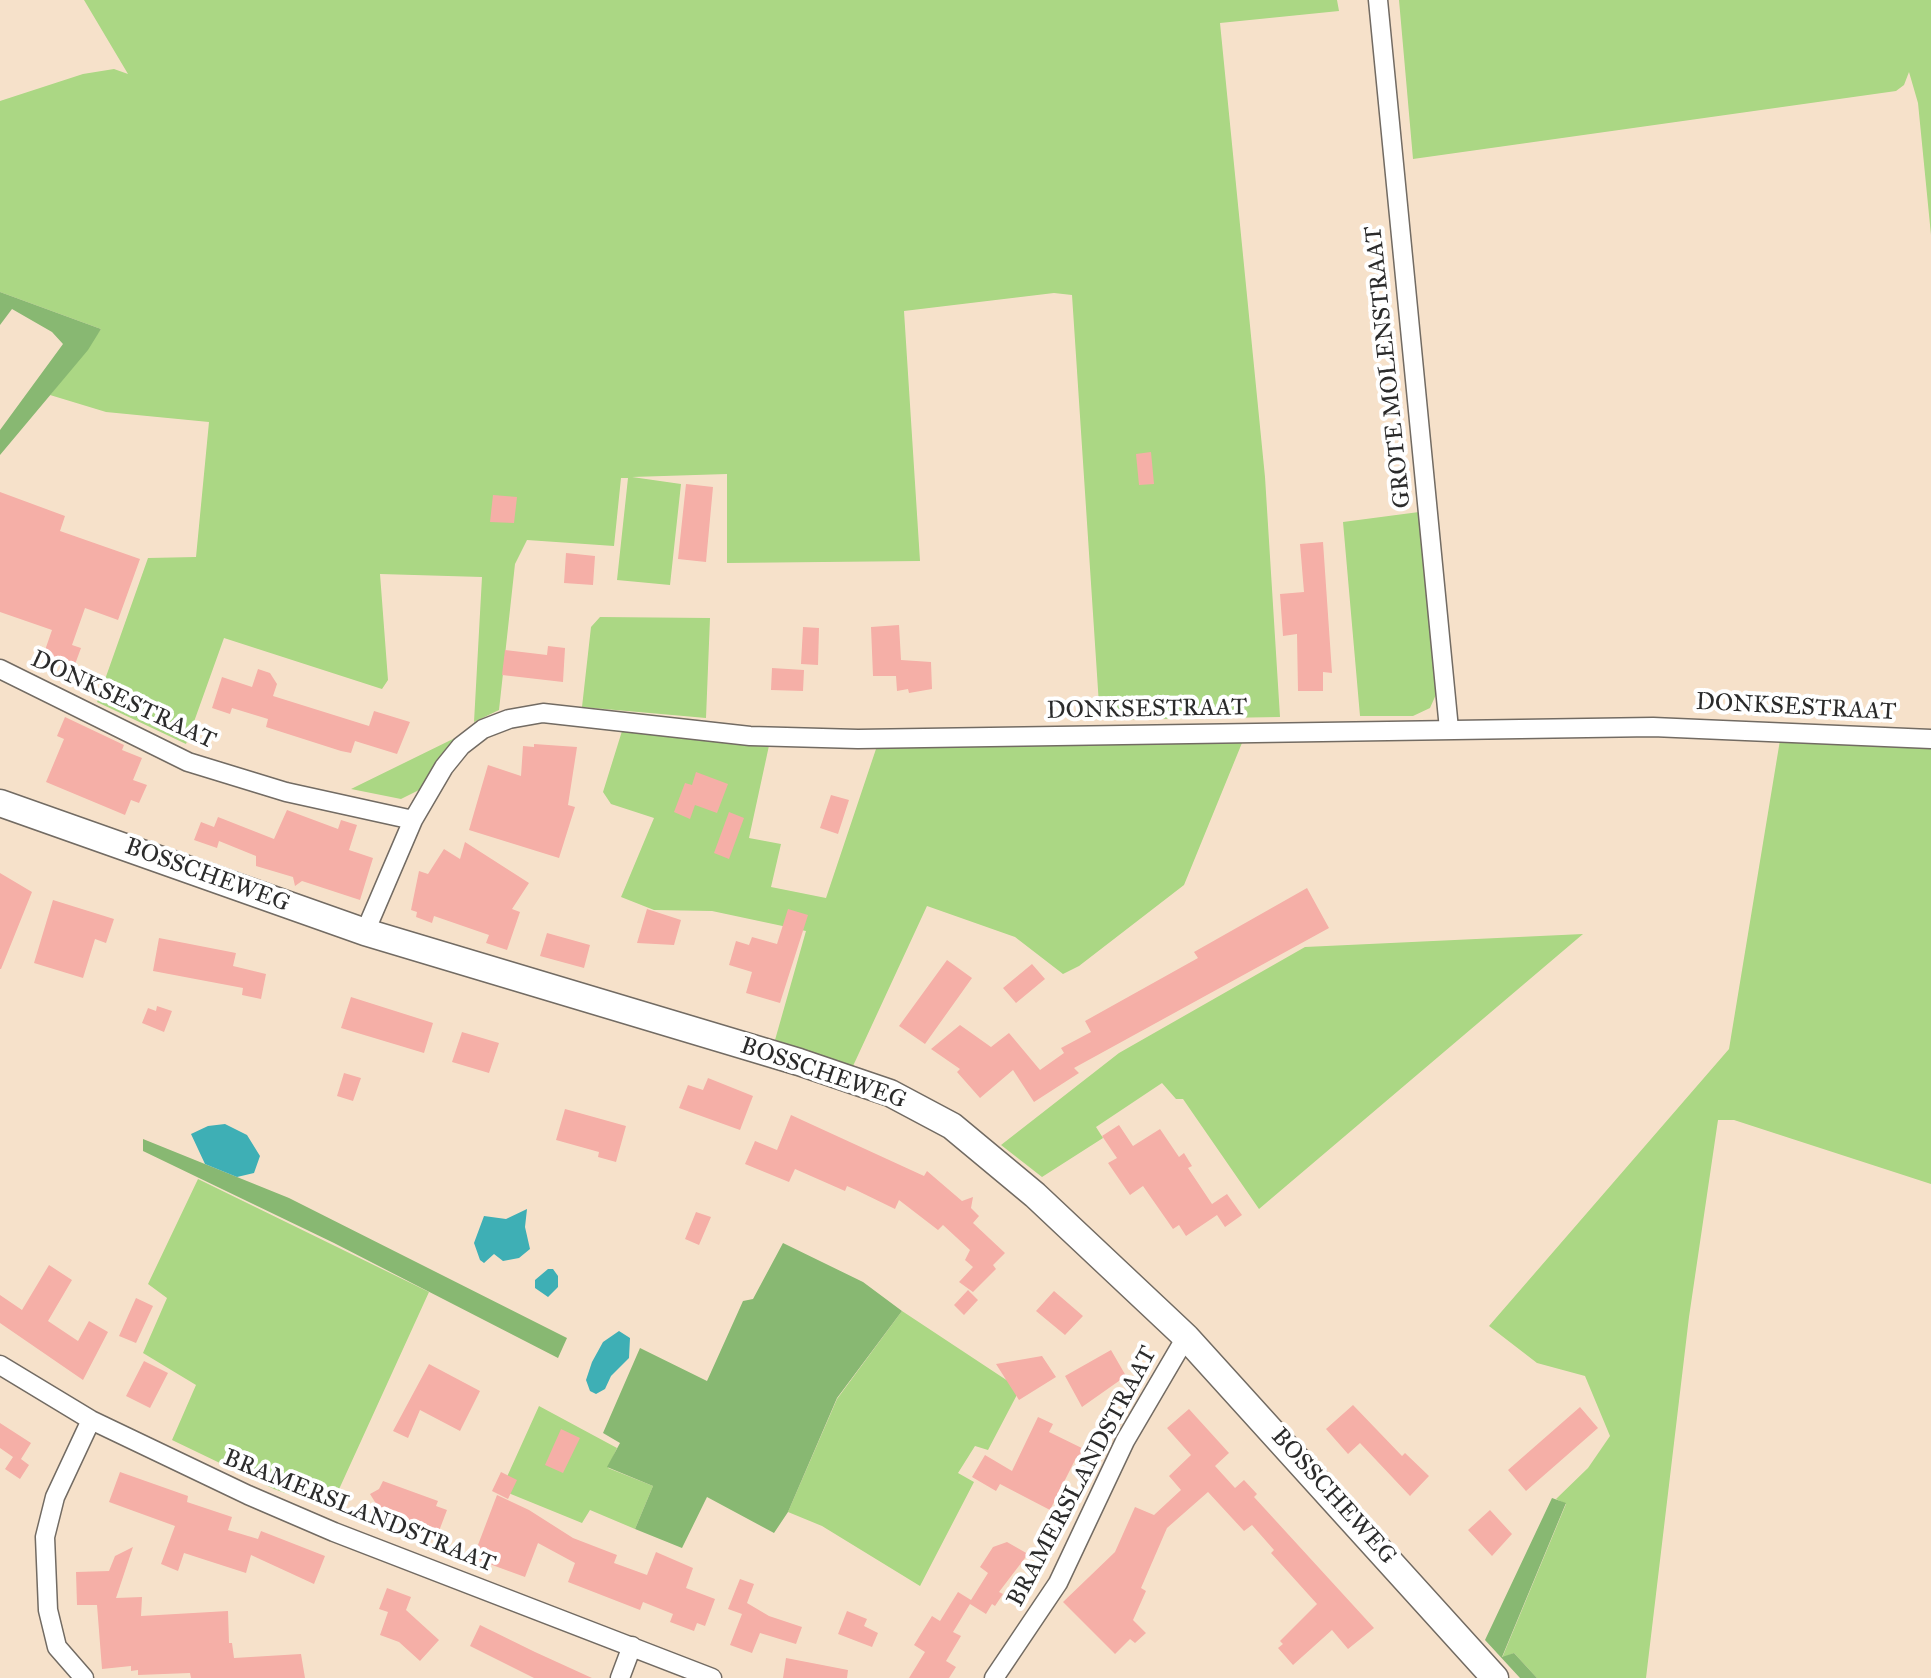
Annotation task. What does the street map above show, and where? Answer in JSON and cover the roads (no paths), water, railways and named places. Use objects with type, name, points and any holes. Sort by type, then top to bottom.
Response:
[{"type":"street","name":"GROTE MOLENSTRAAT","points":[[1378,0],[1449,729]]},
{"type":"street","name":"DONKSESTRAAT","points":[[0,669],[188,762],[286,792],[413,820]]},
{"type":"street","name":"DONKSESTRAAT","points":[[365,932],[413,820],[461,746],[496,724],[543,713],[750,736],[858,739],[1684,727],[1931,739]]},
{"type":"street","name":"BOSSCHEWEG","points":[[0,803],[365,932],[799,1062],[890,1093],[952,1126],[1035,1195],[1186,1337],[1495,1678]]},
{"type":"street","name":"BRAMERSLANDSTRAAT","points":[[994,1678],[1058,1583],[1125,1441],[1186,1337]]},
{"type":"street","name":"BRAMERSLANDSTRAAT","points":[[0,1365],[91,1420],[334,1532],[712,1678]]},
{"type":"street","points":[[84,1678],[57,1647],[48,1610],[45,1537],[55,1497],[91,1420]]},
{"type":"street","points":[[620,1678],[632,1646]]},
{"type":"water","points":[[225,1124],[247,1135],[260,1156],[254,1173],[237,1177],[205,1164],[191,1134],[208,1126]]},
{"type":"water","points":[[527,1209],[525,1227],[530,1249],[519,1258],[503,1261],[494,1254],[484,1263],[480,1260],[474,1243],[484,1216],[506,1219]]},
{"type":"water","points":[[548,1269],[553,1269],[558,1276],[558,1287],[548,1297],[535,1288],[535,1280]]},
{"type":"water","points":[[619,1331],[630,1338],[629,1358],[611,1376],[605,1389],[596,1394],[590,1391],[586,1380],[592,1362],[603,1342]]}]
